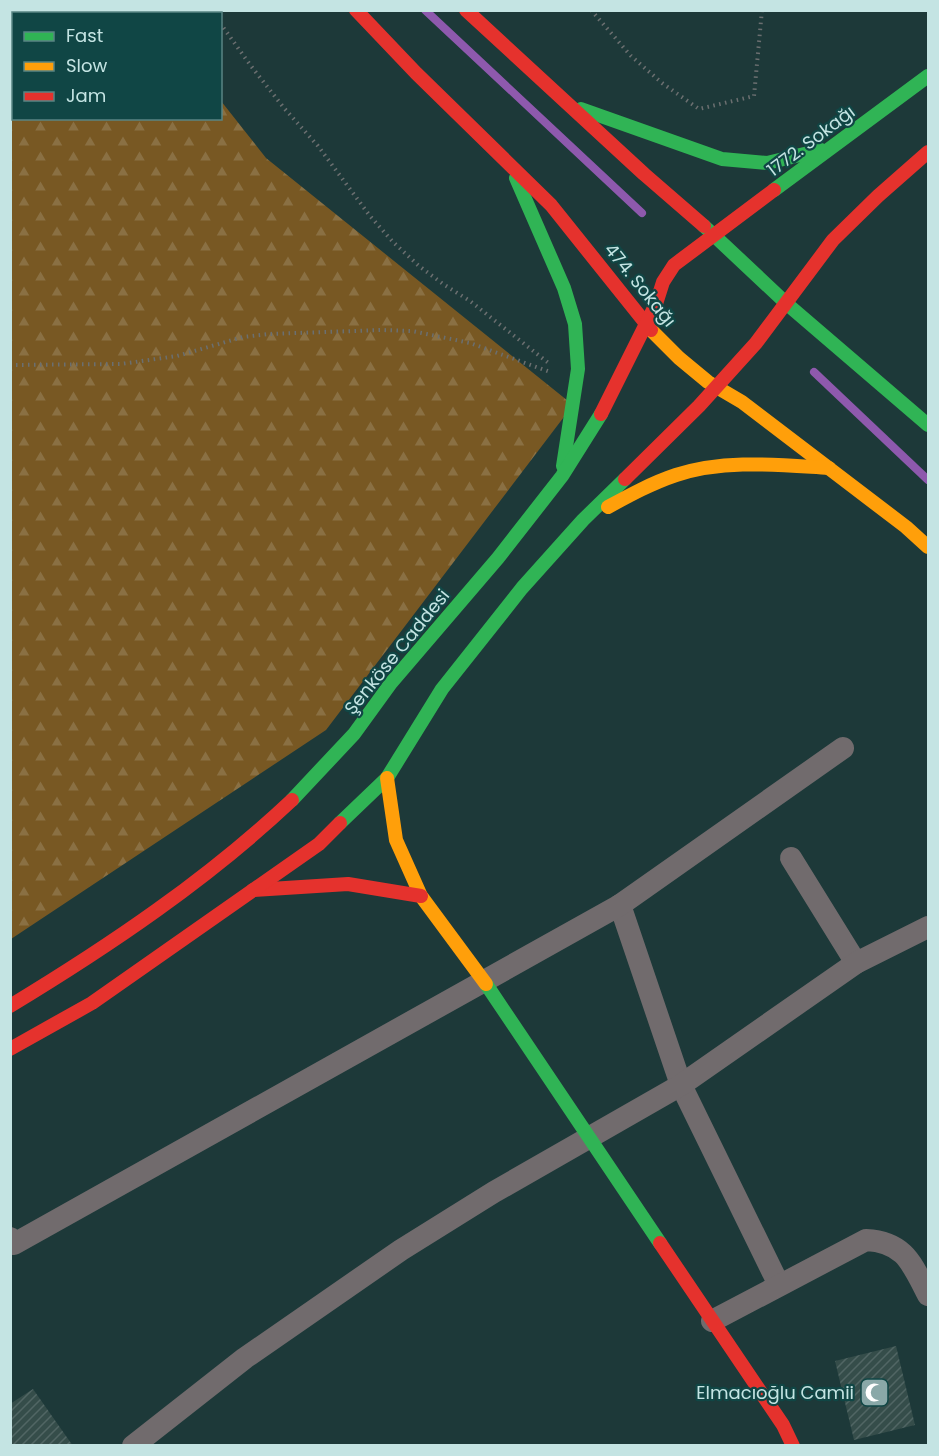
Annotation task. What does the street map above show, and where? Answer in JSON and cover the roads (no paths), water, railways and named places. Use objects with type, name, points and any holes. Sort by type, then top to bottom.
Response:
[{"type":"street","name":"474. Sokağı","points":[[356,10],[416,73],[551,205],[646,325],[679,358],[829,468],[906,527],[928,547]]},
{"type":"street","points":[[466,10],[644,174],[716,236],[787,304],[928,425]]},
{"type":"street","name":"1772. Sokağı","points":[[716,236],[928,76]]},
{"type":"street","points":[[567,104],[722,159],[767,163],[833,147]]},
{"type":"street","points":[[10,1049],[92,1003],[319,844],[387,778],[442,689],[522,588],[583,520],[717,387],[787,304],[833,240],[928,152]]},
{"type":"street","points":[[510,163],[543,242],[561,276],[572,308],[578,339],[578,379],[562,476]]},
{"type":"street","name":"Şenköse Caddesi","points":[[10,1006],[68,971],[186,890],[290,802],[354,734],[391,683],[498,558],[562,476],[609,401],[646,325],[663,282],[674,265],[716,236]]},
{"type":"street","points":[[583,520],[641,490],[687,472],[739,464],[829,468]]},
{"type":"street","points":[[10,1238],[14,1244],[620,905],[843,748]]},
{"type":"street","points":[[387,778],[396,840],[421,896],[483,980],[783,1425],[793,1446]]},
{"type":"street","points":[[791,858],[856,963]]},
{"type":"street","points":[[253,890],[348,884],[421,896]]},
{"type":"street","points":[[620,905],[681,1085],[779,1286]]},
{"type":"street","points":[[133,1446],[245,1358],[401,1250],[494,1192],[681,1085],[856,963],[928,927]]},
{"type":"street","points":[[712,1320],[866,1240],[890,1244],[906,1255],[928,1295]]},
{"type":"waterway","points":[[425,10],[642,213]]},
{"type":"waterway","points":[[814,372],[928,480]]},
{"type":"place","name":"Elmacıoğlu Camii","points":[[875,1393]]}]
